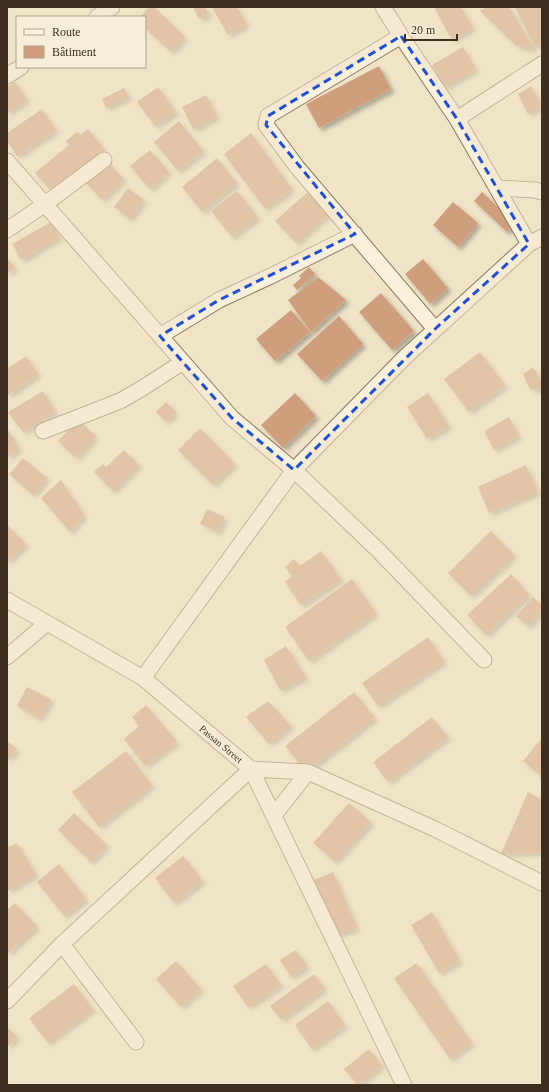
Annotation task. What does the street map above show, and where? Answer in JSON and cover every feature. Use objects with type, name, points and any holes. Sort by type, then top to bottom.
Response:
[{"type":"street","points":[[98,16],[112,7]]},
{"type":"street","points":[[383,7],[457,120],[529,244]]},
{"type":"street","points":[[401,36],[268,116],[266,125],[297,167],[435,329]]},
{"type":"street","points":[[457,120],[542,64]]},
{"type":"street","points":[[7,76],[19,68]]},
{"type":"street","points":[[7,230],[104,160]]},
{"type":"street","points":[[7,161],[232,418],[294,470],[378,550],[484,660]]},
{"type":"street","points":[[497,188],[535,190],[542,192]]},
{"type":"street","points":[[160,336],[219,300],[355,234]]},
{"type":"street","points":[[143,678],[294,470],[404,358],[529,244],[542,237]]},
{"type":"street","points":[[43,431],[120,401],[183,362]]},
{"type":"street","name":"Passan Street","points":[[7,600],[143,678],[251,769],[308,772],[436,829],[542,883]]},
{"type":"street","points":[[7,657],[47,623]]},
{"type":"street","points":[[7,1000],[62,944],[251,769],[404,1085]]},
{"type":"street","points":[[274,815],[308,772]]},
{"type":"street","points":[[62,944],[136,1042]]},
{"type":"highlighted area","points":[[401,36],[457,119],[529,244],[435,329],[294,470],[232,418],[160,336],[219,300],[355,234],[266,125],[268,116]]},
{"type":"building","points":[[149,7],[154,7],[185,37],[171,52],[146,29],[146,16],[141,16]]},
{"type":"building","points":[[193,7],[205,7],[209,15],[199,19]]},
{"type":"building","points":[[212,7],[237,7],[247,25],[228,35]]},
{"type":"building","points":[[438,7],[461,7],[473,28],[452,40],[435,9]]},
{"type":"building","points":[[487,7],[509,7],[535,50],[515,45],[480,11]]},
{"type":"building","points":[[515,7],[542,7],[542,43],[534,46]]},
{"type":"building","points":[[463,47],[476,69],[445,87],[432,65]]},
{"type":"building","points":[[379,66],[391,89],[319,128],[306,104]]},
{"type":"building","points":[[15,82],[27,99],[7,114],[7,87]]},
{"type":"building","points":[[531,86],[542,107],[528,114],[518,94]]},
{"type":"building","points":[[158,87],[176,112],[155,126],[137,102]]},
{"type":"building","points":[[124,88],[129,97],[106,108],[102,99]]},
{"type":"building","points":[[206,95],[217,117],[193,129],[182,107]]},
{"type":"building","points":[[42,109],[56,130],[17,156],[7,141],[7,133]]},
{"type":"building","points":[[179,121],[203,151],[178,171],[154,142]]},
{"type":"building","points":[[88,129],[104,149],[52,192],[35,173],[69,145],[66,141],[77,132],[81,135]]},
{"type":"building","points":[[251,133],[292,189],[265,209],[224,154]]},
{"type":"building","points":[[150,150],[169,172],[150,189],[130,166]]},
{"type":"building","points":[[217,158],[237,183],[202,212],[182,187]]},
{"type":"building","points":[[106,160],[124,179],[102,200],[84,181]]},
{"type":"building","points":[[128,188],[144,200],[130,219],[114,207]]},
{"type":"building","points":[[237,191],[258,217],[232,237],[211,211]]},
{"type":"building","points":[[308,192],[328,214],[296,243],[275,221]]},
{"type":"building","points":[[482,192],[515,223],[507,232],[474,201]]},
{"type":"building","points":[[453,202],[478,223],[458,247],[433,225]]},
{"type":"building","points":[[51,222],[60,237],[21,260],[12,244]]},
{"type":"building","points":[[7,258],[15,267],[7,274]]},
{"type":"building","points":[[423,259],[448,288],[430,304],[405,274]]},
{"type":"building","points":[[309,267],[315,274],[297,290],[293,285],[301,278],[299,276]]},
{"type":"building","points":[[318,277],[346,300],[311,332],[288,300]]},
{"type":"building","points":[[381,293],[414,331],[392,350],[359,312]]},
{"type":"building","points":[[291,310],[310,332],[275,361],[256,339]]},
{"type":"building","points":[[339,316],[363,344],[322,381],[297,354]]},
{"type":"building","points":[[480,352],[505,385],[469,412],[444,379]]},
{"type":"building","points":[[26,356],[38,374],[7,396],[7,369]]},
{"type":"building","points":[[533,367],[542,382],[542,390],[530,389],[523,374]]},
{"type":"building","points":[[43,391],[55,411],[23,432],[8,412]]},
{"type":"building","points":[[295,393],[316,416],[283,448],[261,425]]},
{"type":"building","points":[[428,393],[449,426],[427,439],[407,407]]},
{"type":"building","points":[[166,402],[176,412],[166,422],[156,412]]},
{"type":"building","points":[[509,417],[519,436],[494,450],[484,431]]},
{"type":"building","points":[[78,420],[96,436],[76,458],[58,441]]},
{"type":"building","points":[[7,428],[19,448],[7,458]]},
{"type":"building","points":[[200,428],[235,464],[213,485],[178,450]]},
{"type":"building","points":[[124,450],[139,465],[113,491],[94,472],[103,464],[106,467]]},
{"type":"building","points":[[23,458],[47,478],[33,495],[9,474]]},
{"type":"building","points":[[526,465],[538,492],[489,513],[478,487]]},
{"type":"building","points":[[61,480],[84,515],[70,532],[41,498]]},
{"type":"building","points":[[207,509],[225,517],[218,532],[200,524]]},
{"type":"building","points":[[8,526],[26,544],[7,563],[7,527]]},
{"type":"building","points":[[491,531],[514,555],[471,596],[448,573]]},
{"type":"building","points":[[321,551],[341,579],[301,605],[285,582],[292,576],[285,567],[294,559],[300,566]]},
{"type":"building","points":[[511,574],[529,594],[486,635],[467,615]]},
{"type":"building","points":[[352,579],[376,613],[309,661],[285,627]]},
{"type":"building","points":[[533,597],[542,605],[542,611],[528,626],[516,616]]},
{"type":"building","points":[[428,637],[444,661],[378,706],[362,683]]},
{"type":"building","points":[[286,646],[306,677],[280,690],[264,660]]},
{"type":"building","points":[[27,687],[51,699],[40,719],[17,706]]},
{"type":"building","points":[[354,692],[375,718],[306,772],[285,746]]},
{"type":"building","points":[[268,701],[291,726],[269,744],[246,717]]},
{"type":"building","points":[[146,705],[177,742],[145,766],[124,739],[139,726],[132,717]]},
{"type":"building","points":[[432,717],[448,737],[388,782],[373,762]]},
{"type":"building","points":[[542,738],[542,777],[523,761]]},
{"type":"building","points":[[7,741],[17,749],[7,761]]},
{"type":"building","points":[[126,751],[152,785],[99,827],[72,792]]},
{"type":"building","points":[[528,792],[542,800],[542,846],[538,853],[501,854]]},
{"type":"building","points":[[349,803],[371,822],[335,862],[313,843]]},
{"type":"building","points":[[74,813],[107,845],[91,862],[58,830]]},
{"type":"building","points":[[17,843],[36,874],[7,891],[7,848]]},
{"type":"building","points":[[183,856],[203,881],[174,903],[155,878]]},
{"type":"building","points":[[59,864],[86,899],[64,916],[37,882]]},
{"type":"building","points":[[333,872],[357,928],[338,935],[314,880]]},
{"type":"building","points":[[15,903],[37,926],[7,954],[7,910]]},
{"type":"building","points":[[432,912],[460,961],[439,973],[411,925]]},
{"type":"building","points":[[296,950],[307,966],[291,977],[280,960]]},
{"type":"building","points":[[176,961],[201,989],[181,1007],[156,979]]},
{"type":"building","points":[[417,963],[472,1043],[450,1059],[394,978]]},
{"type":"building","points":[[266,964],[281,985],[248,1007],[233,986]]},
{"type":"building","points":[[314,974],[325,988],[281,1020],[270,1006]]},
{"type":"building","points":[[74,984],[93,1009],[48,1043],[29,1018]]},
{"type":"building","points":[[328,1001],[345,1025],[312,1049],[295,1025]]},
{"type":"building","points":[[7,1027],[17,1036],[7,1048]]},
{"type":"building","points":[[369,1049],[382,1065],[358,1085],[344,1069]]}]
